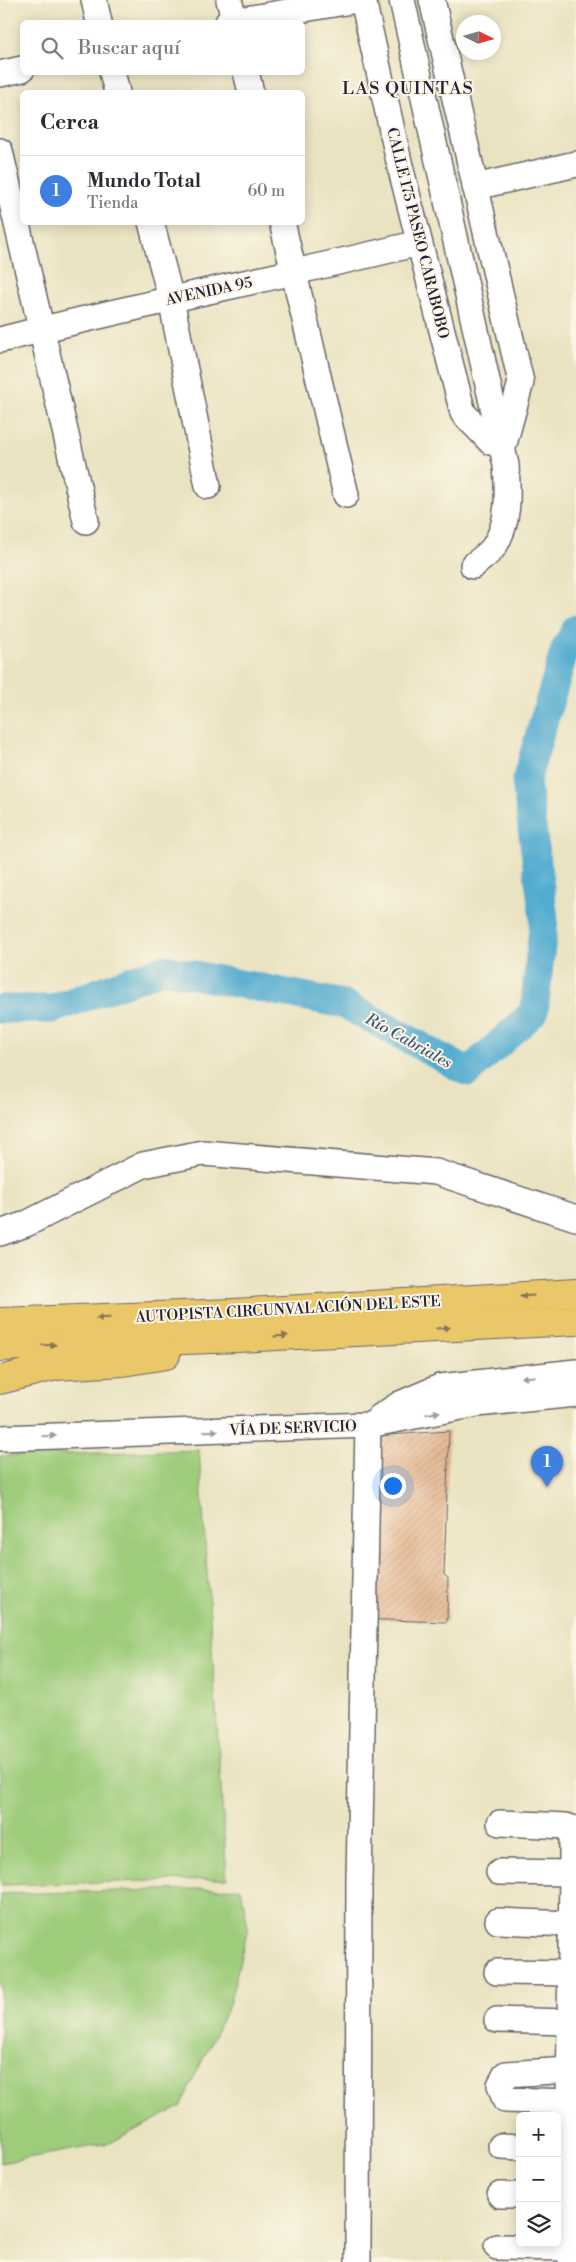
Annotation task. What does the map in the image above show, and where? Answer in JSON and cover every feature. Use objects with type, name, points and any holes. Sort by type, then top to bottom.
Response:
[{"type":"highway","name":"AUTOPISTA CIRCUNVALACIÓN DEL ESTE","points":[[0,1322],[233,1313],[576,1294]]},
{"type":"highway","name":"AUTOPISTA CIRCUNVALACIÓN DEL ESTE","points":[[0,1347],[576,1321]]},
{"type":"highway","points":[[0,1380],[56,1366],[122,1362],[198,1350],[248,1337]]},
{"type":"street","points":[[94,0],[99,20]]},
{"type":"street","points":[[232,17],[357,0]]},
{"type":"street","name":"CALLE 175 PASEO CARABOBO","points":[[363,0],[419,243],[463,413],[491,442],[503,446]]},
{"type":"street","points":[[402,0],[503,446],[508,492],[506,518],[501,534],[492,550],[472,566]]},
{"type":"street","points":[[432,0],[521,382],[503,446]]},
{"type":"street","points":[[0,74],[20,69]]},
{"type":"street","points":[[113,75],[116,90]]},
{"type":"street","points":[[247,75],[250,90]]},
{"type":"street","points":[[0,151],[86,521]]},
{"type":"street","points":[[475,187],[576,164]]},
{"type":"street","points":[[152,225],[171,299],[208,486]]},
{"type":"street","points":[[283,225],[346,495]]},
{"type":"street","name":"AVENIDA 95","points":[[0,340],[171,299],[294,274],[419,243]]},
{"type":"street","points":[[0,1233],[26,1224],[143,1165],[203,1152],[436,1172],[576,1218]]},
{"type":"street","points":[[481,1392],[576,1372]]},
{"type":"street","points":[[481,1392],[576,1394]]},
{"type":"street","name":"VÍA DE SERVICIO","points":[[0,1438],[368,1425],[481,1392]]},
{"type":"street","points":[[358,2262],[359,1880],[368,1425]]},
{"type":"street","points":[[497,2247],[571,2255],[564,2195],[563,2148],[569,2102],[571,1924],[574,1873],[572,1828],[500,1823]]},
{"type":"street","points":[[499,1872],[574,1873]]},
{"type":"street","points":[[498,1921],[571,1924]]},
{"type":"street","points":[[497,1972],[571,1972]]},
{"type":"street","points":[[497,2020],[570,2022]]},
{"type":"street","points":[[569,2070],[506,2074],[500,2085],[505,2100],[569,2102]]},
{"type":"green space","points":[[199,1450],[227,1879],[0,1885],[0,1456]]},
{"type":"green space","points":[[241,1888],[248,1928],[229,2005],[180,2107],[110,2143],[0,2163],[0,1894]]},
{"type":"building","points":[[449,1431],[444,1575],[448,1578],[447,1622],[359,1619],[374,1436]]},
{"type":"waterway","name":"Río Cabriales","points":[[0,1009],[52,1009],[163,969],[344,1004],[468,1072],[534,1012],[544,919],[526,781],[565,649],[576,629]]},
{"type":"place","name":"Mundo Total","points":[[547,1487]]},
{"type":"district","name":"LAS QUINTAS","points":[[408,88]]}]
